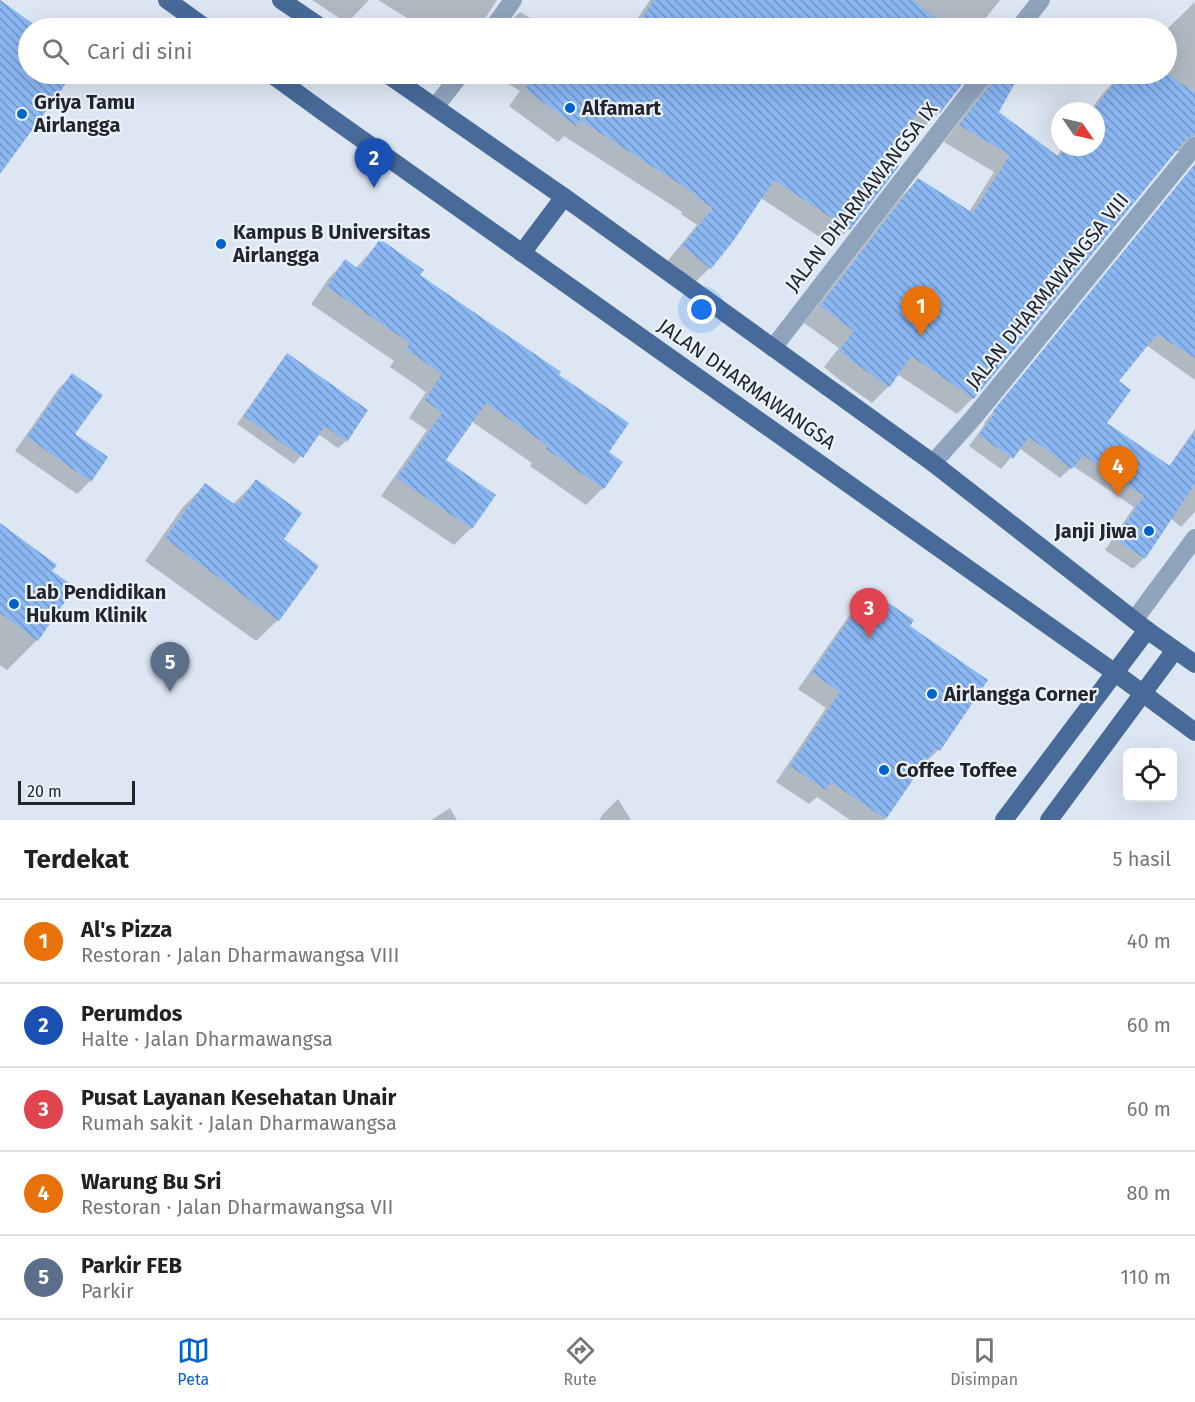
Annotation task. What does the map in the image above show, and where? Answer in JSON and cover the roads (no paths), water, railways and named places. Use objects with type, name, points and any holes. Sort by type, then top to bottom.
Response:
[{"type":"main road","points":[[167,0],[192,18]]},
{"type":"main road","points":[[281,0],[307,18]]},
{"type":"main road","name":"JALAN DHARMAWANGSA","points":[[286,84],[1114,672],[1195,732]]},
{"type":"main road","points":[[402,84],[564,197],[933,463],[1195,664]]},
{"type":"main road","points":[[522,253],[564,197]]},
{"type":"main road","points":[[1004,820],[1114,672],[1141,624]]},
{"type":"main road","points":[[1049,820],[1174,650]]},
{"type":"street","points":[[500,18],[513,0]]},
{"type":"street","points":[[1027,18],[1041,0]]},
{"type":"street","points":[[435,107],[452,84]]},
{"type":"street","name":"JALAN DHARMAWANGSA IX","points":[[773,348],[976,84]]},
{"type":"street","name":"JALAN DHARMAWANGSA VIII","points":[[933,463],[974,417],[1195,146]]},
{"type":"street","points":[[1141,624],[1195,538]]},
{"type":"place","name":"Alfamart","points":[[570,108]]},
{"type":"place","name":"Griya Tamu Airlangga","points":[[22,114]]},
{"type":"place","name":"Perumdos","points":[[374,188]]},
{"type":"place","name":"Kampus B Universitas Airlangga","points":[[221,244]]},
{"type":"place","name":"Al's Pizza","points":[[921,336]]},
{"type":"place","name":"Warung Bu Sri","points":[[1118,496]]},
{"type":"place","name":"Janji Jiwa","points":[[1149,531]]},
{"type":"place","name":"Lab Pendidikan Hukum Klinik","points":[[14,604]]},
{"type":"place","name":"Pusat Layanan Kesehatan Unair","points":[[869,638]]},
{"type":"place","name":"Parkir FEB","points":[[170,692]]},
{"type":"place","name":"Airlangga Corner","points":[[932,694]]},
{"type":"place","name":"Coffee Toffee","points":[[884,770]]}]
